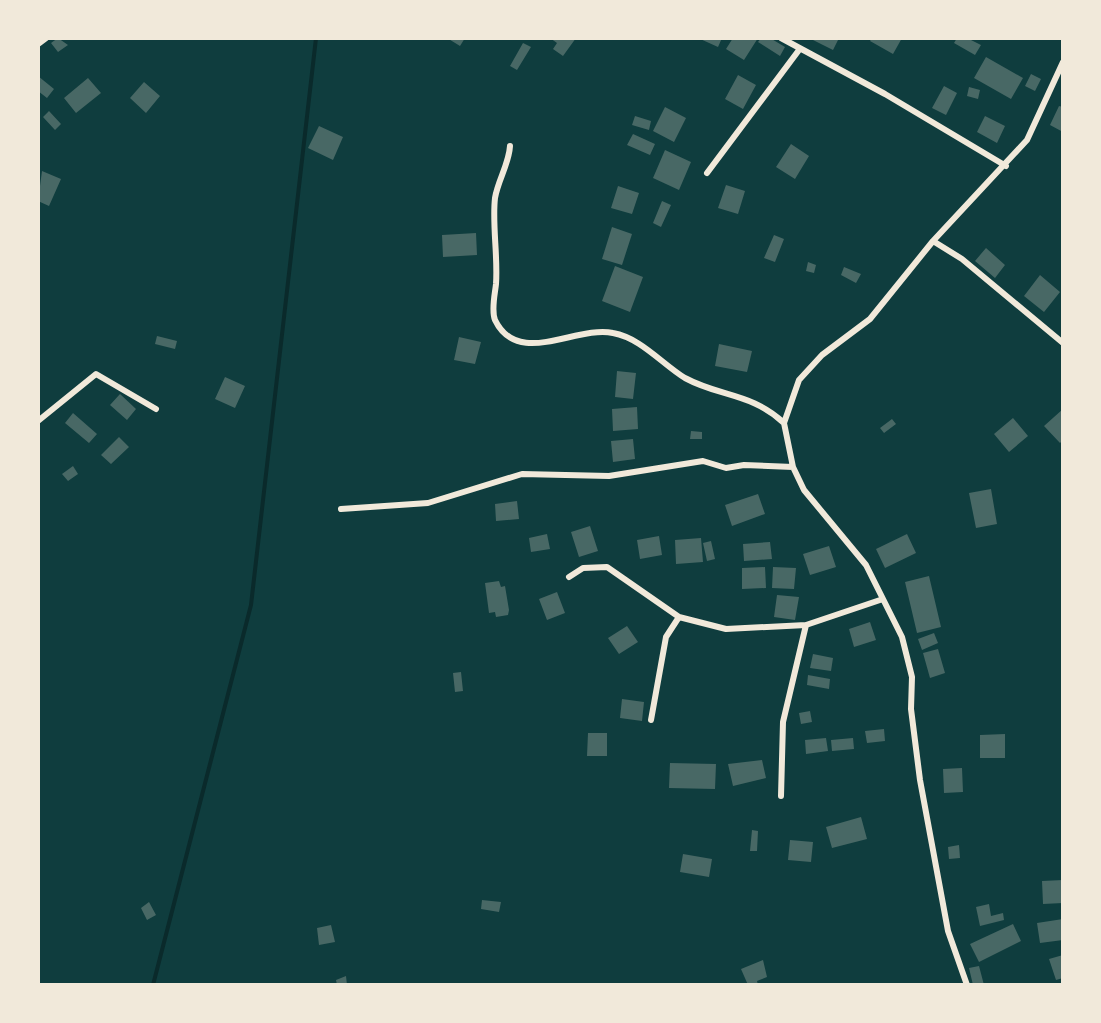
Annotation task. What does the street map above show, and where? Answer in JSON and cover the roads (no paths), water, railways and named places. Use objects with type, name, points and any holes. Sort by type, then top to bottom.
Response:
[{"type":"street","points":[[38,44],[46,38]]},
{"type":"street","points":[[781,38],[885,94],[1006,166]]},
{"type":"street","points":[[707,173],[799,50]]},
{"type":"street","points":[[967,985],[948,931],[920,780],[911,709],[912,677],[902,637],[866,565],[804,490],[793,467],[784,423],[799,380],[822,355],[870,319],[933,241],[1027,140],[1063,62]]},
{"type":"street","points":[[510,146],[509,163],[495,198],[498,255],[493,316],[504,334],[528,343],[542,344],[612,332],[629,339],[687,379],[741,395],[769,408],[784,423]]},
{"type":"street","points":[[933,241],[962,259],[1063,343]]},
{"type":"street","points":[[38,421],[96,374],[156,409]]},
{"type":"street","points":[[341,509],[428,503],[522,474],[609,476],[703,461],[726,468],[744,465],[793,467]]},
{"type":"street","points":[[569,577],[583,568],[607,567],[679,617],[726,629],[806,625],[883,599]]},
{"type":"street","points":[[651,720],[666,637],[679,617]]},
{"type":"street","points":[[781,796],[783,722],[806,625]]},
{"type":"waterway","points":[[153,985],[251,605],[316,38]]}]
